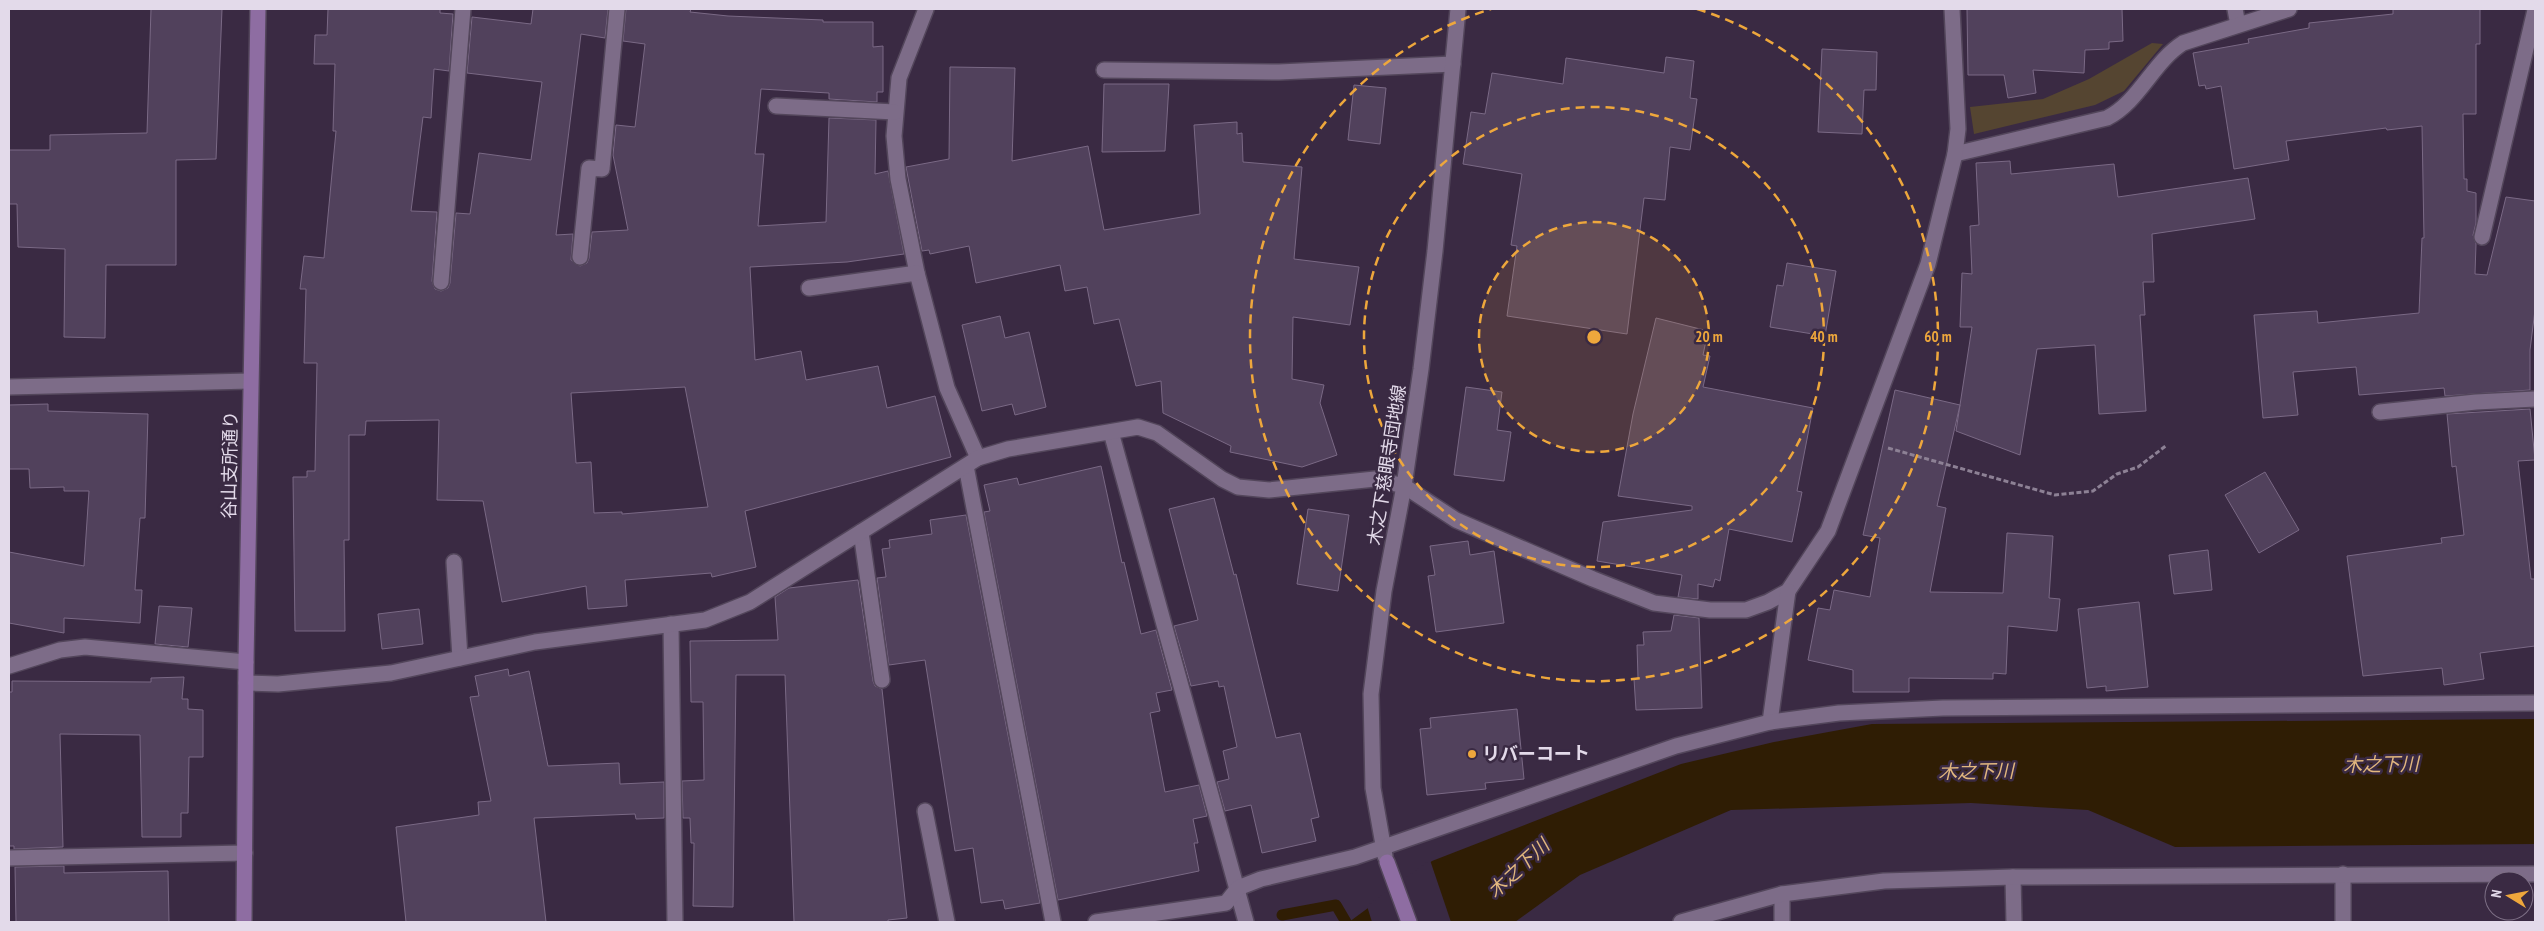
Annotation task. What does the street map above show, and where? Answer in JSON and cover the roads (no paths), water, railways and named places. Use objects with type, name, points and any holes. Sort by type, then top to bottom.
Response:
[{"type":"street","name":"谷山支所通り","points":[[244,922],[250,381],[258,9]]},
{"type":"street","points":[[441,282],[462,9]]},
{"type":"street","points":[[580,257],[589,168],[602,169],[617,9]]},
{"type":"street","points":[[926,9],[904,60],[899,78],[895,112],[898,180],[918,273],[947,388],[972,462],[1053,922]]},
{"type":"street","name":"木之下慈眼寺団地線","points":[[1409,922],[1383,847],[1374,788],[1371,694],[1384,591],[1404,486],[1430,300],[1458,9]]},
{"type":"street","points":[[1770,722],[1788,592],[1828,530],[1863,442],[1928,264],[1955,154],[1958,129],[1952,9]]},
{"type":"street","points":[[2235,9],[2238,25]]},
{"type":"street","points":[[1955,154],[2107,118],[2117,113],[2173,50],[2183,43],[2289,9]]},
{"type":"street","points":[[2482,237],[2535,10]]},
{"type":"street","points":[[1104,70],[1279,72],[1453,64]]},
{"type":"street","points":[[776,106],[895,112]]},
{"type":"street","points":[[809,288],[918,273]]},
{"type":"street","points":[[9,387],[250,381]]},
{"type":"street","points":[[2380,412],[2476,402],[2535,399]]},
{"type":"street","points":[[246,684],[278,684],[391,673],[535,642],[705,620],[750,602],[972,462],[1008,449],[1138,427],[1157,433],[1222,479],[1238,488],[1269,490],[1375,479],[1404,486],[1456,520],[1654,603],[1710,610],[1746,610],[1788,592]]},
{"type":"street","points":[[1110,432],[1246,922]]},
{"type":"street","points":[[861,532],[882,680]]},
{"type":"street","points":[[454,562],[460,658]]},
{"type":"street","points":[[671,624],[675,922]]},
{"type":"street","points":[[9,666],[60,650],[85,647],[246,662]]},
{"type":"street","points":[[1096,922],[1226,903],[1238,888],[1261,878],[1355,857],[1676,746],[1770,722],[1839,713],[1944,708],[2535,704]]},
{"type":"street","points":[[925,811],[947,922]]},
{"type":"street","points":[[9,858],[245,853]]},
{"type":"street","points":[[2343,874],[2343,922]]},
{"type":"street","points":[[1681,922],[1782,894],[1884,881],[2013,877],[2535,874]]},
{"type":"street","points":[[2013,877],[2014,922]]},
{"type":"street","points":[[1782,894],[1782,922]]},
{"type":"water","name":"木之下川","points":[[2535,719],[2535,844],[2175,847],[2088,810],[1971,803],[1731,810],[1580,875],[1515,922],[1349,922],[1432,861],[1681,764],[1774,742],[1872,724]]},
{"type":"waterway","points":[[1282,915],[1336,905],[1346,922]]},
{"type":"place","name":"リバーコート","points":[[1472,754]]}]
